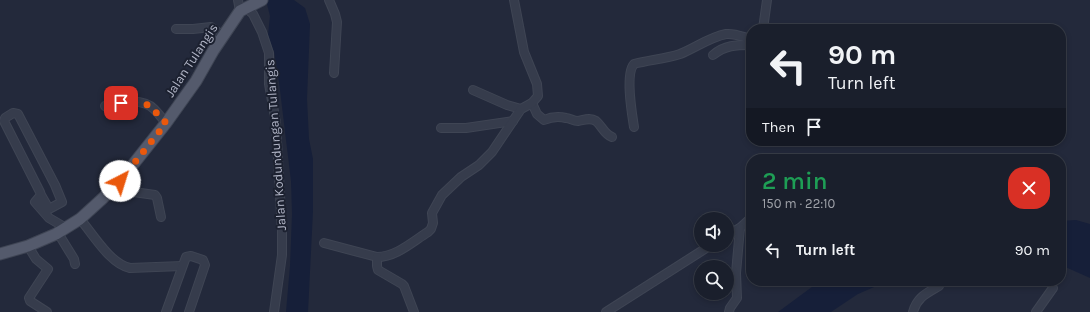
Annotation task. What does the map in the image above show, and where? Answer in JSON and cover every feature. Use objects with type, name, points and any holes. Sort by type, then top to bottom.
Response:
[{"type":"main road","points":[[243,10],[262,0]]},
{"type":"main road","name":"Jalan Tulangis","points":[[0,254],[28,246],[60,232],[80,219],[112,189],[166,123],[243,10]]},
{"type":"street","points":[[238,0],[243,10]]},
{"type":"street","points":[[329,0],[337,22],[334,73]]},
{"type":"street","points":[[324,243],[377,257],[390,256],[428,232],[432,229],[432,213],[438,200],[462,176],[479,165],[492,152],[521,109],[532,103],[538,96],[537,84],[524,52],[514,0]]},
{"type":"street","points":[[764,24],[767,0]]},
{"type":"street","name":"Jalan Kodundungan Tulangis","points":[[243,10],[253,14],[262,32],[268,53],[269,84],[276,123],[282,255],[274,312]]},
{"type":"street","points":[[176,29],[211,27],[224,36]]},
{"type":"street","points":[[634,127],[629,99],[631,69],[634,64],[656,61],[680,54],[708,40],[726,34],[746,38]]},
{"type":"street","points":[[713,55],[720,49],[727,47],[746,46]]},
{"type":"street","points":[[473,90],[507,106],[521,109]]},
{"type":"street","points":[[105,106],[132,102],[149,105],[166,123]]},
{"type":"street","points":[[532,103],[537,114],[544,120],[559,117],[577,121],[592,119],[595,120],[606,134],[612,137]]},
{"type":"street","points":[[13,113],[18,114],[55,185],[62,202],[49,209],[41,196],[36,183],[4,121],[5,118],[13,113]]},
{"type":"street","points":[[441,128],[466,128],[512,121]]},
{"type":"street","points":[[112,189],[155,195],[161,217]]},
{"type":"street","points":[[41,196],[35,202],[60,232],[74,259],[75,264]]},
{"type":"street","points":[[80,219],[112,258],[123,266],[130,268],[182,266]]},
{"type":"street","points":[[734,231],[746,223]]},
{"type":"street","points":[[729,312],[737,298],[736,273],[740,228]]},
{"type":"street","points":[[28,246],[36,259],[48,268],[48,271],[29,298],[30,301],[47,312]]},
{"type":"street","points":[[606,312],[700,252]]},
{"type":"street","points":[[166,312],[182,266],[186,258],[191,256],[205,262],[189,312]]},
{"type":"street","points":[[377,257],[378,270],[404,286],[414,312]]},
{"type":"street","points":[[913,312],[918,301],[923,295],[939,286]]},
{"type":"street","points":[[1036,312],[1053,288]]},
{"type":"water","points":[[266,0],[294,0],[305,8],[310,24],[307,99],[309,139],[313,159],[313,211],[308,312],[286,312],[292,214],[291,181],[274,51],[269,45],[268,35],[270,16]]},
{"type":"water","points":[[1076,220],[1090,224],[1090,278],[1066,267],[1066,221]]},
{"type":"water","points":[[813,286],[876,286],[858,294],[831,312],[778,312]]},
{"type":"route","points":[[120,181],[166,123],[149,105],[132,102],[121,103]]}]
